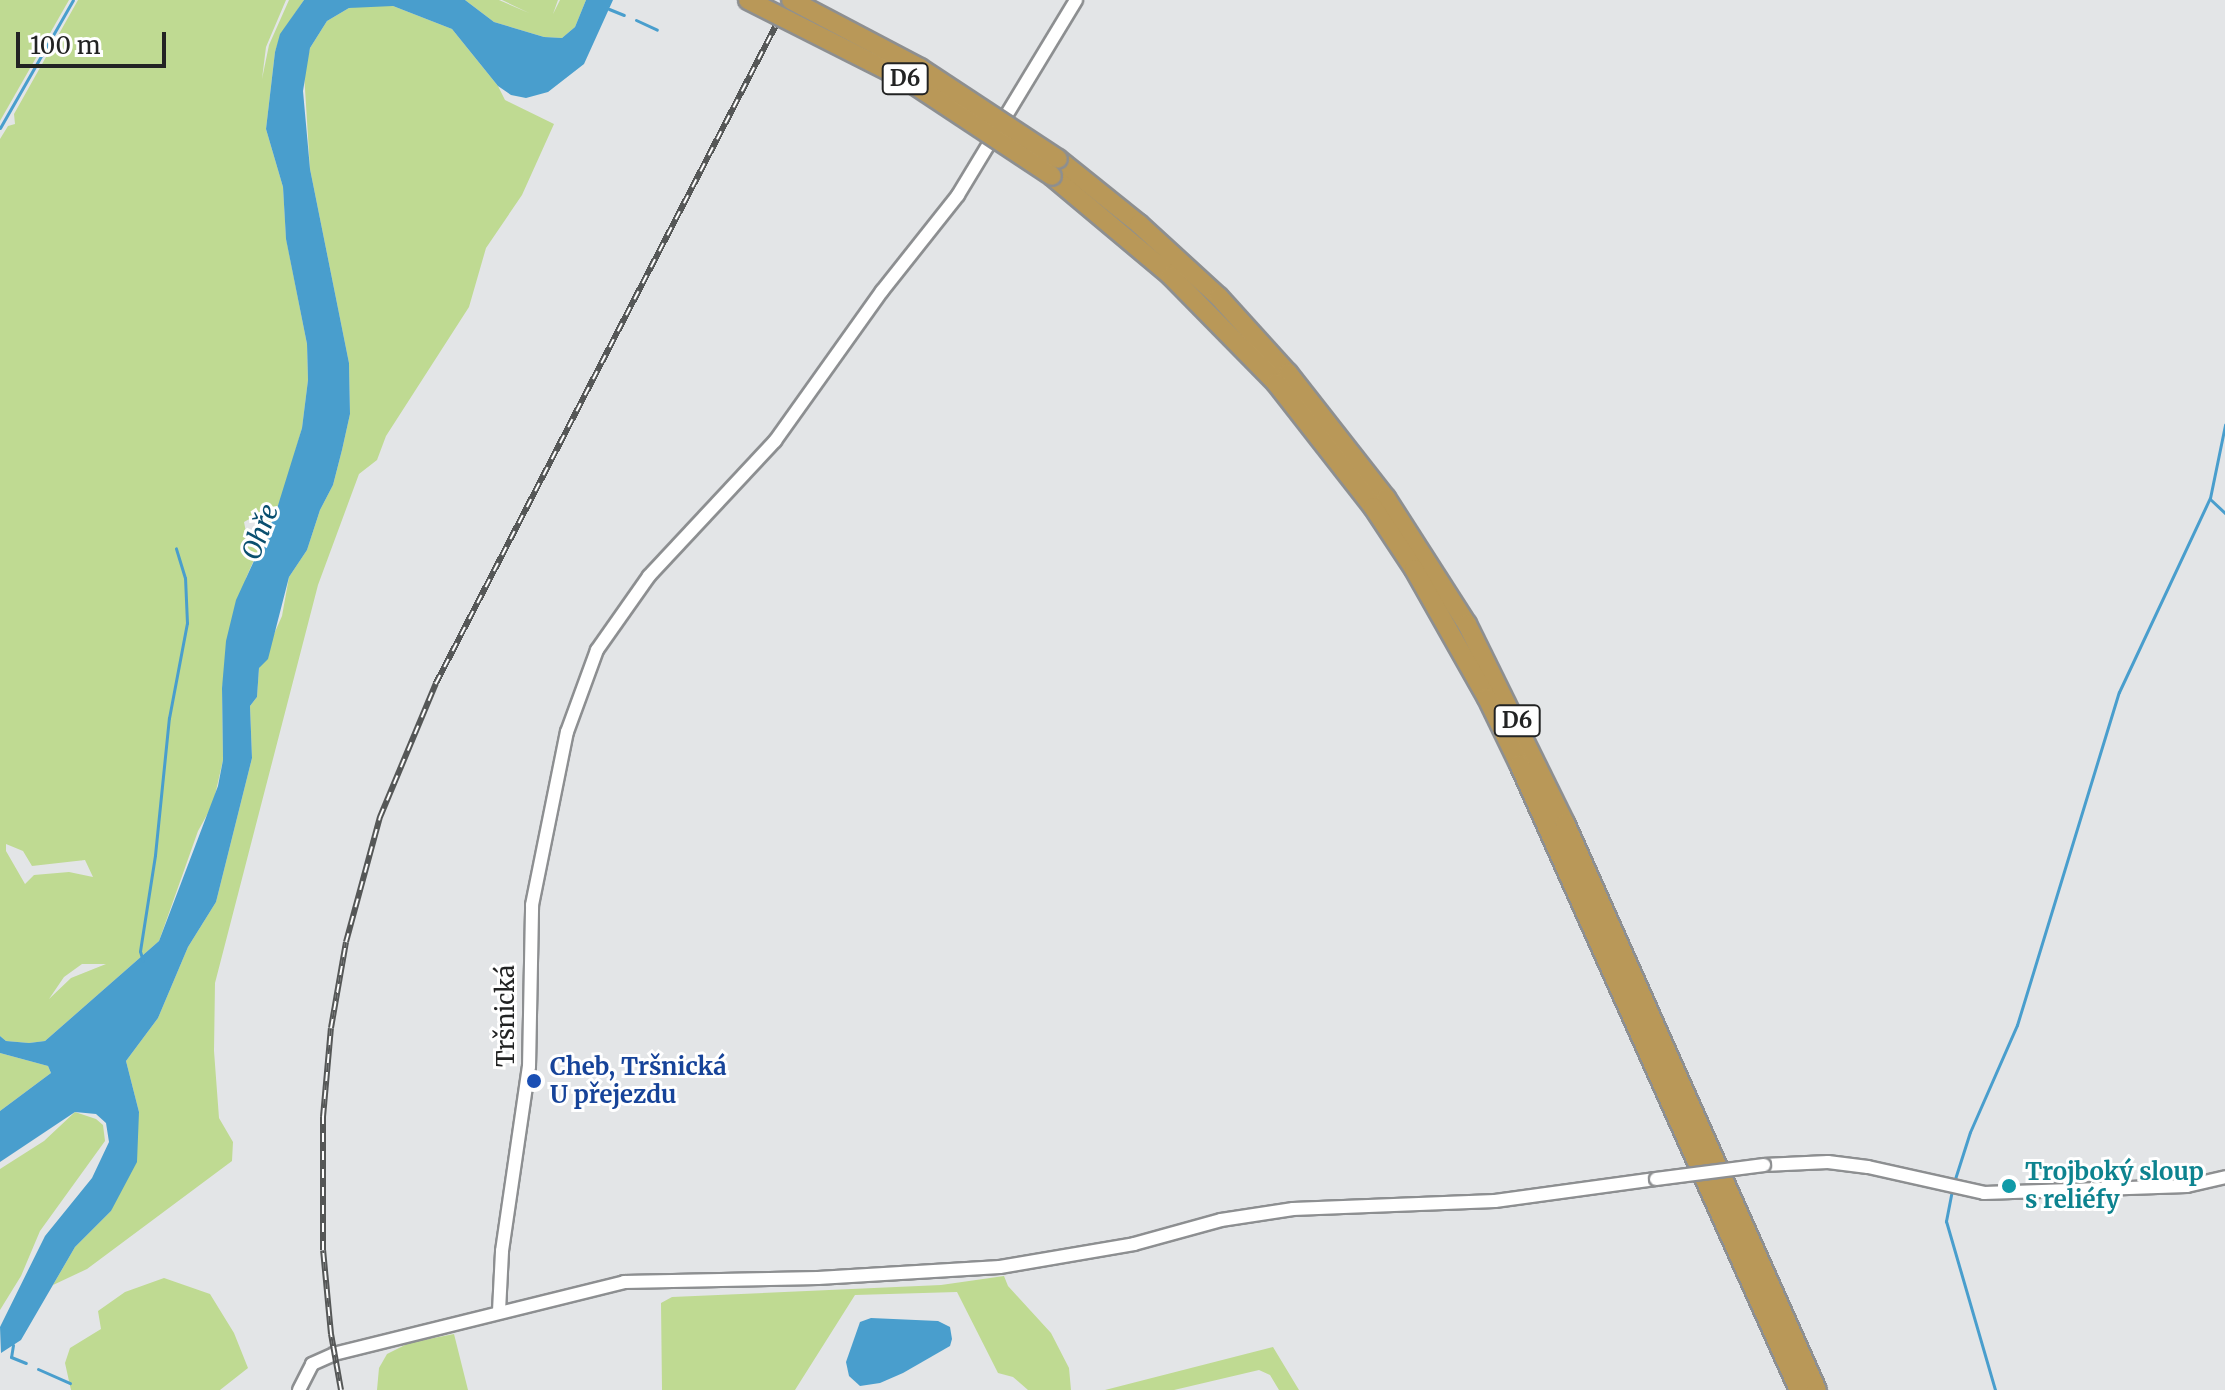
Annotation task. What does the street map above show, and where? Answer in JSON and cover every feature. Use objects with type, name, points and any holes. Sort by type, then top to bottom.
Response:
[{"type":"highway","name":"D6","points":[[748,0],[910,82],[1055,167],[1171,276],[1276,383],[1373,507],[1459,646],[1519,764],[1799,1390]]},
{"type":"highway","name":"D6","points":[[791,0],[920,68],[1200,279],[1288,373],[1386,498],[1467,624],[1565,823],[1817,1390]]},
{"type":"street","name":"Tršnická","points":[[499,1311],[502,1251],[529,1067],[532,905],[570,722],[597,650],[649,576],[775,441],[882,291],[958,195],[1076,0]]},
{"type":"street","points":[[299,1390],[312,1364],[326,1357],[610,1284],[818,1278],[1000,1267],[1134,1244],[1221,1220],[1293,1209],[1495,1201],[1764,1165],[1828,1162],[1984,1193],[2149,1189],[2187,1186],[2225,1177]]},
{"type":"green space","points":[[0,0],[69,0],[0,121]]},
{"type":"green space","points":[[78,0],[286,0],[266,47],[262,79],[269,45],[289,0],[304,0],[281,34],[275,52],[266,129],[283,187],[286,238],[307,344],[308,380],[302,428],[283,494],[246,578],[222,688],[223,760],[213,804],[198,831],[159,941],[45,1041],[29,1043],[6,1041],[0,1036],[0,139],[8,126],[15,124],[14,114]],"holes":[[[269,508],[262,526],[249,547],[244,522]],[[6,844],[23,851],[32,866],[85,860],[93,877],[69,872],[34,875],[25,884],[6,851]],[[82,964],[106,964],[71,978],[49,999],[64,977]]]},
{"type":"green space","points":[[465,0],[499,0],[529,13],[502,0],[558,0],[553,14],[560,0],[586,0],[575,27],[562,38],[544,37],[494,22]]},
{"type":"green space","points":[[372,4],[393,6],[452,29],[498,86],[505,100],[554,124],[522,195],[486,248],[469,307],[386,436],[377,460],[359,474],[318,585],[215,983],[214,1051],[219,1118],[233,1142],[232,1161],[87,1269],[53,1285],[75,1247],[111,1211],[139,1112],[126,1061],[158,1018],[188,947],[216,902],[252,758],[250,706],[257,697],[259,668],[282,616],[289,577],[307,550],[320,510],[333,485],[342,450],[350,414],[349,363],[310,169],[304,73],[310,48],[327,21],[349,8]]},
{"type":"green space","points":[[0,1053],[48,1066],[51,1073],[0,1111]]},
{"type":"green space","points":[[75,1112],[96,1119],[103,1125],[105,1141],[40,1231],[21,1276],[0,1310],[0,1169],[44,1141]]},
{"type":"green space","points":[[1004,1276],[1008,1286],[1051,1333],[1069,1368],[1071,1390],[1028,1390],[1013,1377],[998,1373],[957,1292],[855,1295],[795,1390],[662,1390],[661,1303],[672,1297],[941,1285]]},
{"type":"green space","points":[[164,1278],[210,1294],[234,1333],[248,1368],[220,1390],[71,1390],[65,1363],[70,1348],[101,1329],[98,1311],[125,1292]]},
{"type":"green space","points":[[454,1334],[468,1390],[377,1390],[379,1368],[387,1354],[409,1343]]},
{"type":"green space","points":[[1273,1347],[1299,1390],[1279,1390],[1270,1375],[1259,1370],[1174,1390],[1105,1390]]},
{"type":"water","points":[[304,0],[465,0],[494,22],[544,37],[562,38],[575,27],[586,0],[613,0],[584,64],[548,92],[526,98],[511,95],[498,86],[452,29],[393,6],[349,8],[327,21],[310,48],[303,91],[310,169],[349,363],[350,414],[342,450],[333,485],[320,510],[307,550],[289,577],[268,659],[259,668],[257,697],[250,706],[252,758],[216,902],[188,947],[158,1018],[126,1061],[139,1112],[137,1162],[111,1211],[75,1247],[21,1340],[1,1353],[0,1327],[45,1236],[92,1178],[109,1142],[106,1123],[96,1114],[75,1112],[0,1162],[0,1111],[51,1073],[48,1066],[0,1053],[0,1036],[6,1041],[45,1041],[159,941],[218,786],[223,760],[222,688],[226,641],[236,600],[275,515],[302,428],[308,380],[307,344],[286,239],[283,187],[266,129],[280,34]]},
{"type":"water","points":[[871,1318],[938,1321],[950,1327],[950,1346],[903,1373],[880,1383],[860,1386],[849,1376],[846,1362],[860,1322]]},
{"type":"waterway","points":[[0,128],[73,0]]},
{"type":"waterway","points":[[609,9],[624,15]]},
{"type":"waterway","points":[[636,20],[657,30]]},
{"type":"waterway","points":[[1954,1182],[1970,1132],[2017,1025],[2119,692],[2210,498],[2225,425]]},
{"type":"waterway","points":[[2210,499],[2225,513]]},
{"type":"waterway","points":[[143,961],[140,951],[155,855],[169,718],[187,623],[185,578],[176,548]]},
{"type":"waterway","points":[[1952,1190],[1946,1221],[1995,1390]]},
{"type":"waterway","points":[[13,1345],[11,1357],[26,1363]]},
{"type":"waterway","points":[[38,1369],[70,1383]]},
{"type":"railway","points":[[341,1390],[331,1334],[323,1250],[323,1117],[331,1028],[346,942],[380,817],[436,683],[789,0]]},
{"type":"place","name":"Cheb, Tršnická U přejezdu","points":[[534,1081]]},
{"type":"place","name":"Trojboký sloup s reliéfy","points":[[2009,1186]]},
{"type":"water label","name":"Ohře","points":[[260,532]]}]
